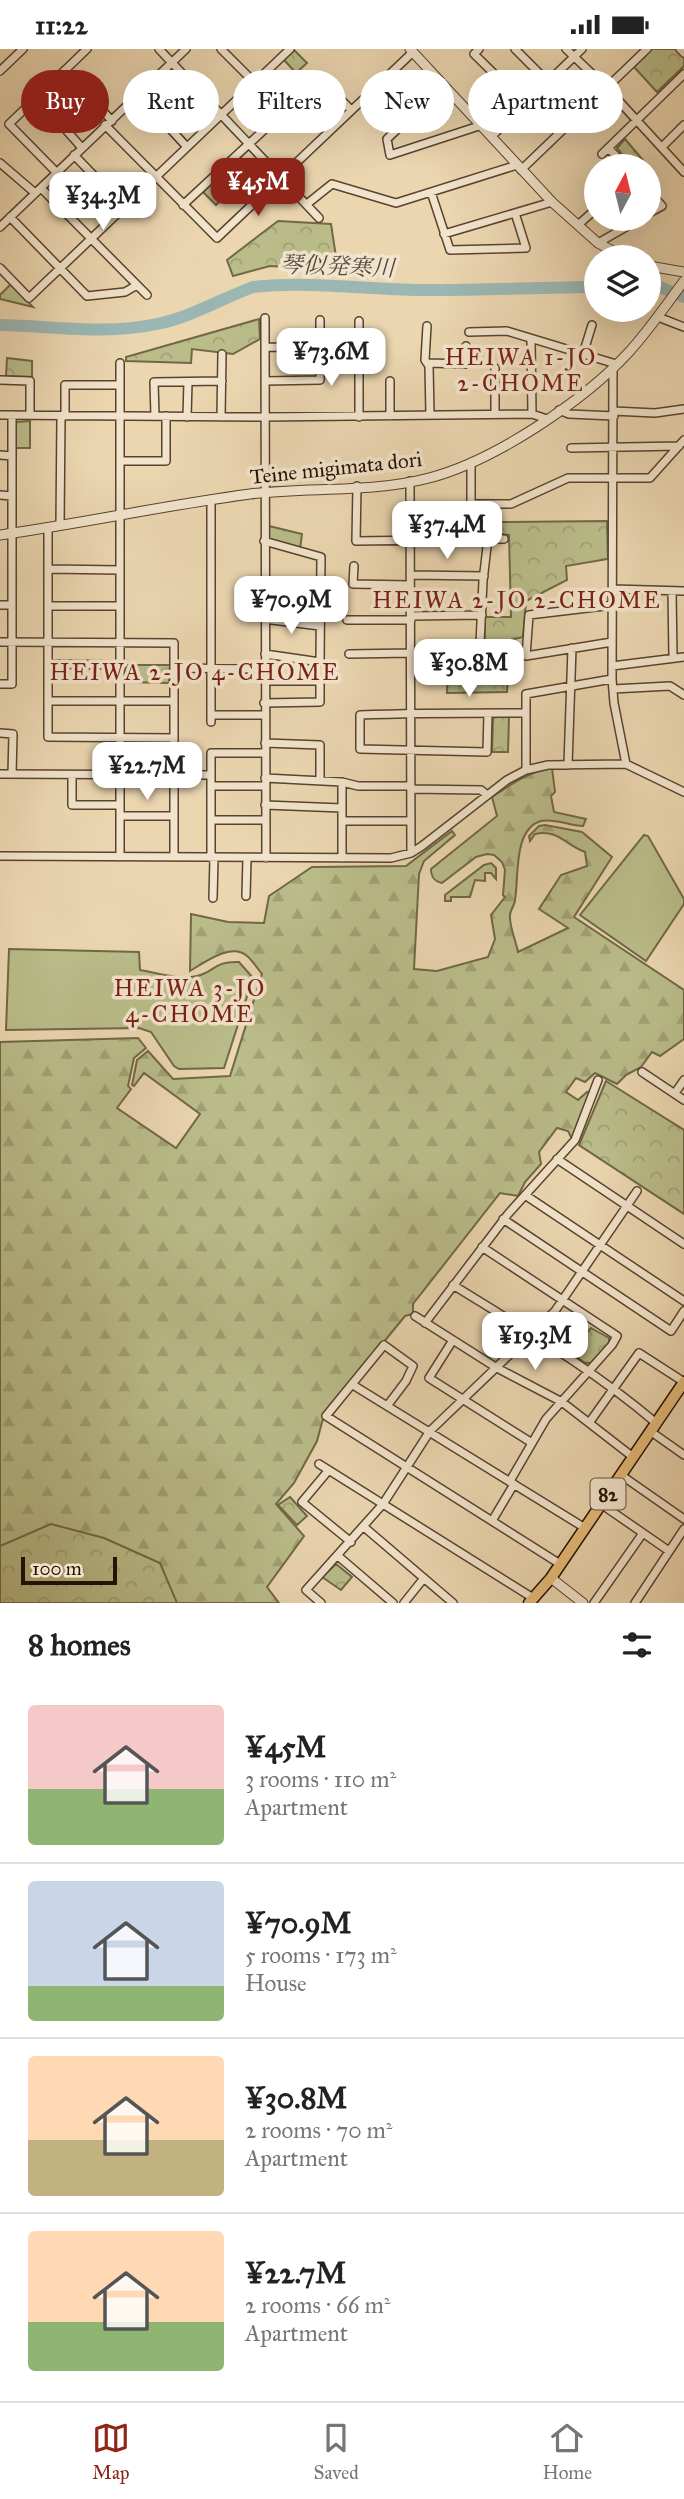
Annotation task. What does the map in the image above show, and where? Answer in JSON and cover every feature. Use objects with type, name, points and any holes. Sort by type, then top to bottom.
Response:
[{"type":"main road","name":"82","points":[[531,1601],[551,1578],[684,1382]]},
{"type":"street","points":[[0,71],[23,49]]},
{"type":"street","points":[[65,70],[87,49]]},
{"type":"street","points":[[159,49],[319,218]]},
{"type":"street","points":[[165,70],[186,49]]},
{"type":"street","points":[[221,49],[241,70]]},
{"type":"street","points":[[480,49],[474,54],[490,70]]},
{"type":"street","points":[[515,49],[536,70]]},
{"type":"street","points":[[566,49],[587,70]]},
{"type":"street","points":[[560,70],[582,49]]},
{"type":"street","points":[[623,72],[647,49]]},
{"type":"street","points":[[680,49],[684,53]]},
{"type":"street","points":[[267,70],[287,50]]},
{"type":"street","points":[[109,124],[155,177],[217,237],[416,51],[431,70]]},
{"type":"street","points":[[602,154],[684,74]]},
{"type":"street","points":[[183,205],[320,78],[351,110]]},
{"type":"street","points":[[454,97],[468,111]]},
{"type":"street","points":[[0,268],[29,298],[233,103]]},
{"type":"street","points":[[623,105],[684,170]]},
{"type":"street","points":[[109,122],[123,109]]},
{"type":"street","points":[[21,112],[9,124],[57,173]]},
{"type":"street","points":[[662,147],[684,125]]},
{"type":"street","points":[[393,133],[387,139],[390,155],[468,130]]},
{"type":"street","points":[[69,133],[82,148]]},
{"type":"street","points":[[0,227],[98,133]]},
{"type":"street","points":[[174,133],[187,147]]},
{"type":"street","points":[[489,133],[552,202],[602,245]]},
{"type":"street","points":[[492,136],[495,133]]},
{"type":"street","points":[[307,204],[332,184],[396,203],[519,167],[557,133]]},
{"type":"street","points":[[608,148],[614,154]]},
{"type":"street","points":[[74,155],[124,207]]},
{"type":"street","points":[[0,163],[38,190],[147,295]]},
{"type":"street","points":[[431,192],[450,250],[526,248],[514,213]]},
{"type":"street","points":[[444,235],[552,202]]},
{"type":"street","points":[[10,218],[87,296],[125,292],[137,285]]},
{"type":"street","points":[[578,225],[584,220]]},
{"type":"street","points":[[598,243],[619,231]]},
{"type":"street","points":[[661,267],[684,272]]},
{"type":"street","name":"Teine migimata dori","points":[[661,314],[681,285]]},
{"type":"street","points":[[661,314],[684,327]]},
{"type":"street","points":[[265,318],[266,858]]},
{"type":"street","points":[[265,381],[320,380],[320,320]]},
{"type":"street","points":[[359,321],[359,417]]},
{"type":"street","name":"Teine migimata dori","points":[[0,535],[264,492],[357,487],[429,478],[471,464],[497,451],[547,419],[614,366],[654,322]]},
{"type":"street","points":[[427,325],[425,360],[430,415]]},
{"type":"street","points":[[583,354],[593,325]]},
{"type":"street","points":[[469,332],[507,331],[614,366],[612,679],[626,764]]},
{"type":"street","points":[[531,340],[532,414]]},
{"type":"street","points":[[427,363],[466,364],[466,346]]},
{"type":"street","points":[[265,347],[320,348]]},
{"type":"street","points":[[221,417],[222,354]]},
{"type":"street","points":[[120,363],[120,857]]},
{"type":"street","points":[[495,368],[495,414]]},
{"type":"street","points":[[0,380],[30,381],[30,415]]},
{"type":"street","points":[[155,416],[155,382],[222,381]]},
{"type":"street","points":[[390,381],[390,416]]},
{"type":"street","points":[[187,417],[188,382]]},
{"type":"street","points":[[60,526],[65,385],[120,384]]},
{"type":"street","points":[[559,410],[569,414],[656,413],[684,409]]},
{"type":"street","points":[[0,415],[359,417],[532,414],[547,419]]},
{"type":"street","points":[[0,684],[12,684],[12,415]]},
{"type":"street","points":[[120,461],[166,461],[166,416]]},
{"type":"street","points":[[571,449],[682,443]]},
{"type":"street","points":[[471,464],[471,504],[511,504],[568,478],[650,478],[682,443]]},
{"type":"street","points":[[0,455],[12,456]]},
{"type":"street","points":[[410,481],[411,853]]},
{"type":"street","points":[[357,487],[356,541],[504,539]]},
{"type":"street","points":[[0,495],[11,495]]},
{"type":"street","points":[[211,500],[211,719],[264,715]]},
{"type":"street","points":[[411,664],[479,664],[484,576],[492,504]]},
{"type":"street","points":[[48,528],[48,737],[173,738]]},
{"type":"street","points":[[264,541],[321,557],[320,662],[265,655]]},
{"type":"street","points":[[354,565],[354,584],[410,585]]},
{"type":"street","points":[[48,569],[120,570]]},
{"type":"street","points":[[410,575],[484,576]]},
{"type":"street","points":[[264,583],[321,591]]},
{"type":"street","points":[[613,589],[684,591]]},
{"type":"street","points":[[672,591],[673,658]]},
{"type":"street","points":[[0,605],[12,605]]},
{"type":"street","points":[[612,642],[526,656],[529,615],[613,605]]},
{"type":"street","points":[[48,606],[119,606]]},
{"type":"street","points":[[347,620],[482,615]]},
{"type":"street","points":[[264,619],[320,626]]},
{"type":"street","points":[[0,642],[174,643],[174,857]]},
{"type":"street","points":[[568,765],[572,648]]},
{"type":"street","points":[[349,654],[411,653]]},
{"type":"street","points":[[612,666],[684,657]]},
{"type":"street","points":[[48,664],[120,665]]},
{"type":"street","points":[[174,668],[265,669]]},
{"type":"street","points":[[526,770],[526,694],[612,679]]},
{"type":"street","points":[[264,703],[320,702],[320,681],[265,681]]},
{"type":"street","points":[[613,689],[670,686],[684,695]]},
{"type":"street","points":[[48,701],[174,701]]},
{"type":"street","points":[[488,713],[487,752],[360,749],[359,715],[412,713],[488,713],[526,713]]},
{"type":"street","points":[[0,733],[13,734],[12,774]]},
{"type":"street","points":[[265,743],[320,744],[320,780]]},
{"type":"street","points":[[213,898],[211,753],[265,753]]},
{"type":"street","points":[[0,856],[391,858],[411,853],[507,780],[526,770],[548,765],[626,764],[684,792]]},
{"type":"street","points":[[0,774],[210,775]]},
{"type":"street","points":[[72,775],[72,805],[120,804]]},
{"type":"street","points":[[211,786],[320,780],[358,786],[481,790],[487,795]]},
{"type":"street","points":[[342,782],[342,858]]},
{"type":"street","points":[[265,805],[342,808]]},
{"type":"street","points":[[120,815],[174,816]]},
{"type":"street","points":[[211,820],[265,820]]},
{"type":"street","points":[[342,821],[411,821]]},
{"type":"street","points":[[246,896],[247,858]]},
{"type":"street","points":[[642,1072],[684,1100]]},
{"type":"street","points":[[425,1323],[503,1219],[575,1140],[598,1080]]},
{"type":"street","points":[[674,1093],[684,1080]]},
{"type":"street","points":[[557,1159],[684,1244]]},
{"type":"street","points":[[321,1603],[306,1590],[383,1504],[429,1433],[555,1311],[636,1191]]},
{"type":"street","points":[[525,1195],[684,1301]]},
{"type":"street","points":[[503,1219],[671,1331],[684,1311]]},
{"type":"street","points":[[482,1247],[617,1336],[546,1419],[492,1521]]},
{"type":"street","points":[[453,1285],[612,1390],[684,1455]]},
{"type":"street","points":[[415,1316],[496,1368],[562,1402],[633,1457]]},
{"type":"street","points":[[453,1340],[429,1378],[532,1443]]},
{"type":"street","points":[[387,1406],[406,1381],[413,1366],[384,1345],[326,1416],[560,1564]]},
{"type":"street","points":[[589,1423],[639,1353],[684,1382]]},
{"type":"street","points":[[353,1385],[585,1528]]},
{"type":"street","points":[[319,1464],[531,1601]]},
{"type":"street","points":[[328,1471],[302,1501],[351,1542]]},
{"type":"street","points":[[621,1475],[684,1519]]},
{"type":"street","points":[[601,1504],[669,1551]]},
{"type":"street","points":[[364,1527],[453,1603]]},
{"type":"street","points":[[635,1603],[684,1529]]},
{"type":"street","points":[[594,1603],[643,1533]]},
{"type":"street","points":[[338,1556],[393,1603]]},
{"type":"street","points":[[404,1603],[424,1578]]},
{"type":"street","points":[[551,1578],[583,1603]]},
{"type":"green space","points":[[651,49],[676,49],[684,57],[684,66],[657,92],[634,67]]},
{"type":"green space","points":[[294,50],[307,63],[299,70],[293,70],[284,60]]},
{"type":"green space","points":[[625,139],[638,154],[622,154],[617,148]]},
{"type":"green space","points":[[219,176],[232,189],[216,205],[202,191]]},
{"type":"green space","points":[[278,221],[331,224],[338,270],[270,266],[233,276],[227,260]]},
{"type":"green space","points":[[11,284],[33,307],[0,299],[0,295]]},
{"type":"green space","points":[[259,319],[260,339],[233,354],[192,349],[191,363],[126,361],[126,357]]},
{"type":"green space","points":[[7,358],[32,361],[32,377],[6,376]]},
{"type":"green space","points":[[30,421],[30,448],[15,448],[15,422]]},
{"type":"green space","points":[[607,521],[608,559],[566,566],[567,580],[526,601],[523,637],[510,640],[507,692],[447,693],[448,670],[484,669],[485,617],[511,617],[509,535],[496,533],[497,522]]},
{"type":"green space","points":[[269,526],[302,534],[300,549],[269,540]]},
{"type":"green space","points":[[126,665],[170,665],[169,683],[125,682]]},
{"type":"green space","points":[[493,716],[509,717],[508,752],[492,752]]},
{"type":"green space","points":[[552,768],[555,792],[551,796],[554,812],[586,819],[583,826],[541,821],[526,833],[519,855],[515,902],[510,915],[518,952],[568,928],[539,909],[561,875],[587,866],[585,852],[556,836],[535,834],[530,841],[529,836],[539,826],[545,825],[582,832],[612,857],[574,917],[684,990],[684,1039],[660,1056],[652,1052],[641,1067],[626,1075],[617,1084],[595,1073],[585,1082],[576,1078],[566,1092],[578,1100],[592,1091],[572,1139],[568,1131],[557,1128],[539,1152],[541,1164],[525,1182],[518,1196],[500,1193],[413,1304],[413,1314],[405,1316],[324,1415],[317,1441],[294,1483],[276,1504],[304,1536],[267,1587],[279,1603],[0,1603],[0,1042],[138,1038],[146,1048],[134,1058],[128,1086],[131,1089],[117,1108],[176,1148],[200,1114],[144,1073],[134,1086],[132,1085],[137,1060],[148,1051],[173,1079],[230,1076],[262,974],[247,956],[234,951],[218,955],[190,971],[191,914],[228,922],[264,923],[269,896],[312,867],[406,866],[452,831],[455,835],[424,861],[419,874],[414,969],[437,971],[488,957],[495,939],[491,915],[505,897],[505,870],[502,862],[494,855],[476,857],[442,883],[434,878],[431,869],[497,816],[492,797],[513,783]]},
{"type":"green space","points":[[644,835],[648,836],[684,899],[684,904],[646,961],[580,915]]},
{"type":"green space","points":[[491,863],[496,868],[496,879],[491,873],[485,873],[485,881],[475,880],[470,897],[451,897],[451,901],[445,901],[445,895],[484,865]]},
{"type":"green space","points":[[9,949],[139,952],[140,970],[183,977],[203,974],[224,963],[239,962],[253,978],[224,1068],[179,1069],[174,1066],[151,1032],[139,1028],[6,1030]]},
{"type":"green space","points":[[606,1081],[684,1130],[684,1214],[579,1145]]},
{"type":"green space","points":[[591,1328],[609,1338],[609,1343],[591,1363],[585,1363],[570,1352]]},
{"type":"green space","points":[[290,1497],[307,1516],[297,1525],[278,1505]]},
{"type":"green space","points":[[51,1524],[104,1538],[160,1563],[177,1603],[0,1603],[0,1546]]},
{"type":"green space","points":[[336,1564],[352,1577],[341,1590],[322,1577]]},
{"type":"waterway","name":"琴似発寒川","points":[[0,325],[99,329],[138,327],[182,317],[253,287],[274,285],[441,290],[584,287]]},
{"type":"waterway","name":"琴似発寒川","points":[[661,287],[684,297]]},
{"type":"district","name":"HEIWA 1-JO 2-CHOME","points":[[521,370]]},
{"type":"district","name":"HEIWA 2-JO 2-CHOME","points":[[517,600]]},
{"type":"district","name":"HEIWA 2-JO 4-CHOME","points":[[195,672]]},
{"type":"district","name":"HEIWA 3-JO 4-CHOME","points":[[190,1001]]}]
